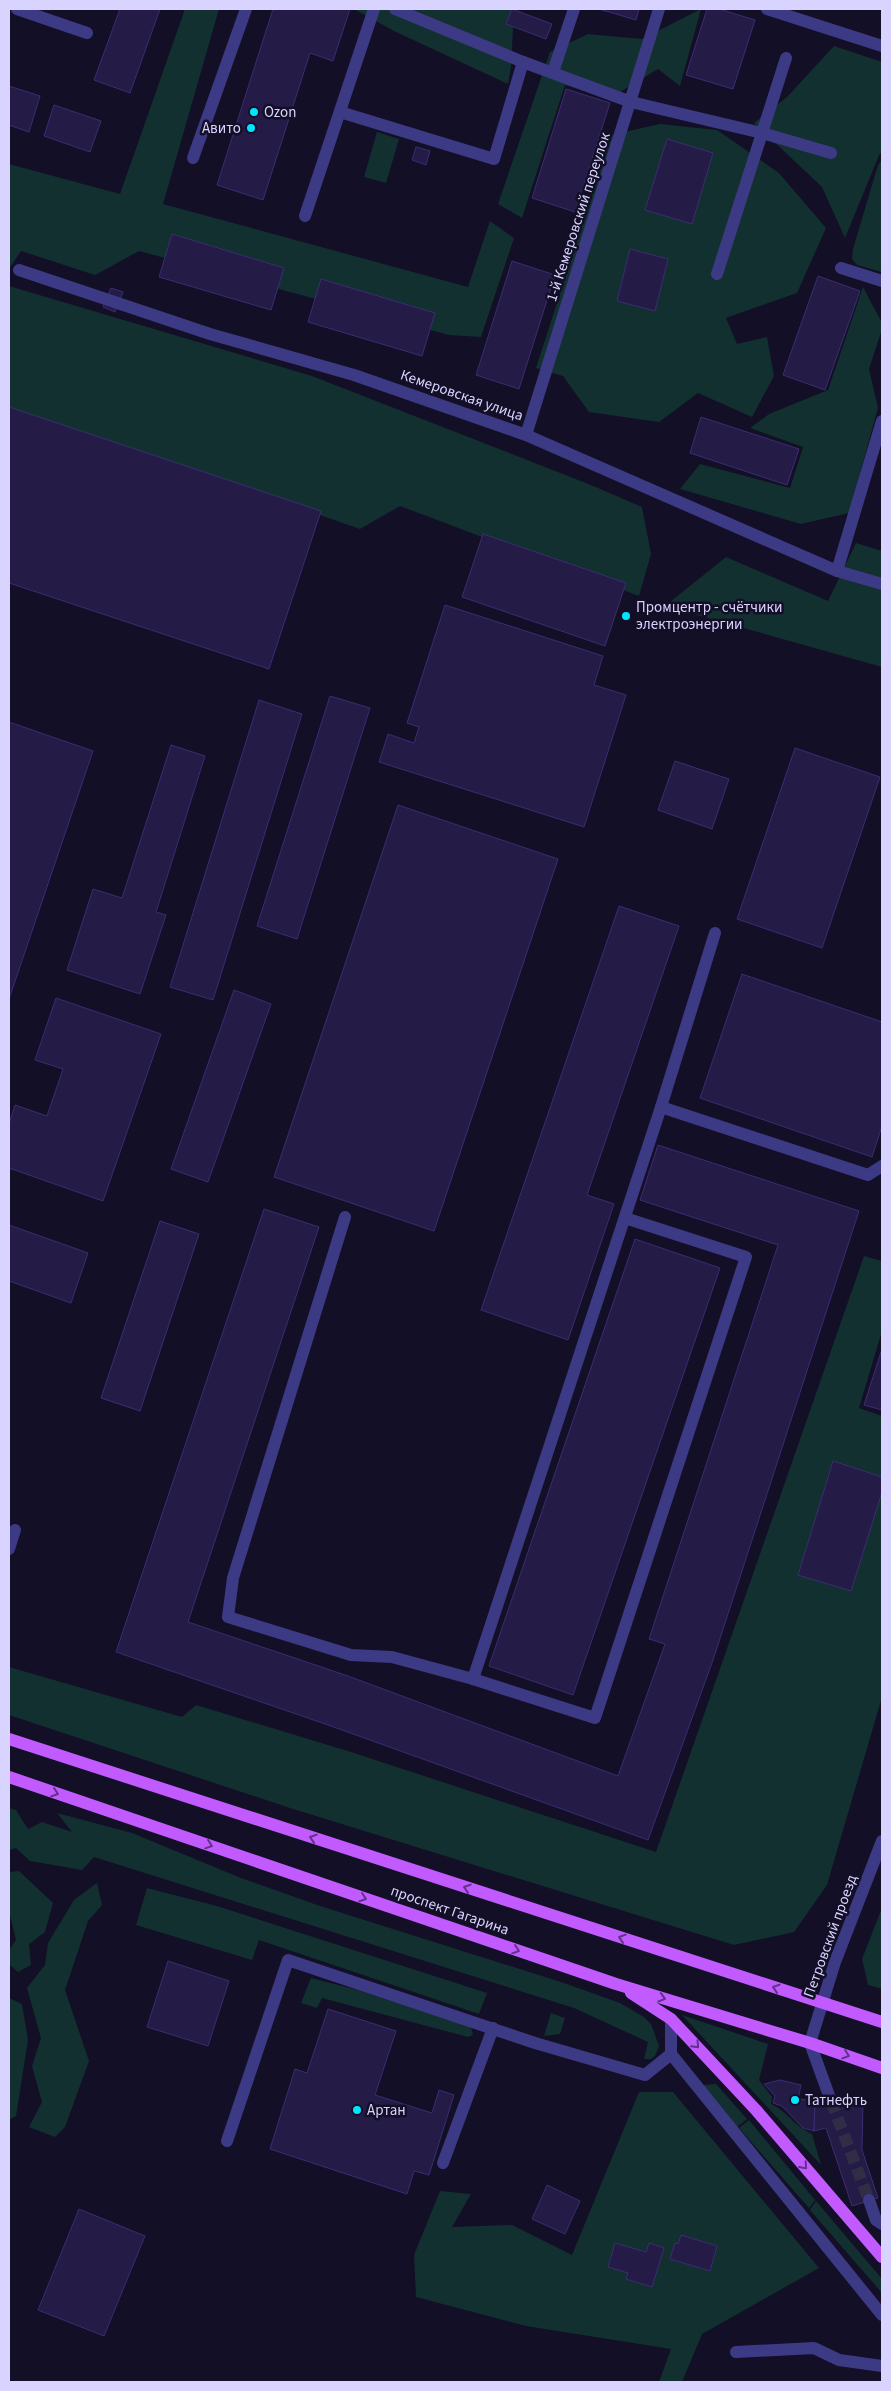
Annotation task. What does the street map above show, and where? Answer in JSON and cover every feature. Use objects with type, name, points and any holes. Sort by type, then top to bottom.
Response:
[{"type":"main road","name":"проспект Гагарина","points":[[9,1739],[882,2022]]},
{"type":"main road","name":"проспект Гагарина","points":[[9,1777],[616,1984],[810,2043],[882,2068]]},
{"type":"main road","points":[[616,1984],[671,2019],[756,2110],[861,2231],[882,2258]]},
{"type":"street","points":[[17,9],[88,33]]},
{"type":"street","points":[[193,158],[246,9]]},
{"type":"street","points":[[305,216],[374,9]]},
{"type":"street","points":[[395,9],[523,62],[631,102],[762,133],[831,153]]},
{"type":"street","points":[[553,72],[574,9]]},
{"type":"street","name":"1-й Кемеровский переулок","points":[[526,435],[659,9]]},
{"type":"street","points":[[767,9],[882,46]]},
{"type":"street","points":[[717,274],[786,58]]},
{"type":"street","points":[[340,112],[494,159],[523,62]]},
{"type":"street","points":[[841,268],[882,281]]},
{"type":"street","name":"Кемеровская улица","points":[[19,270],[210,334],[354,374],[526,435],[837,571],[882,584]]},
{"type":"street","points":[[837,571],[879,442],[882,421]]},
{"type":"street","points":[[473,1679],[662,1107],[715,933]]},
{"type":"street","points":[[662,1107],[868,1174],[882,1166]]},
{"type":"street","points":[[345,1217],[233,1578],[228,1617],[351,1655],[392,1656],[473,1679],[595,1718],[746,1257],[625,1218]]},
{"type":"street","points":[[9,1549],[15,1530]]},
{"type":"street","name":"Петровский проезд","points":[[810,2043],[835,1962],[882,1841]]},
{"type":"street","points":[[227,2141],[288,1960],[535,2043],[645,2075],[671,2054]]},
{"type":"street","points":[[671,2019],[671,2054],[882,2315]]},
{"type":"street","points":[[443,2163],[493,2028]]},
{"type":"street","points":[[810,2043],[832,2102]]},
{"type":"street","points":[[861,2231],[879,2222],[869,2200]]},
{"type":"street","points":[[736,2352],[814,2348],[839,2360],[882,2366]]},
{"type":"green space","points":[[185,9],[219,9],[163,204],[468,287],[490,221],[514,238],[481,337],[449,335],[139,251],[95,275],[21,251],[9,269],[9,164],[120,194]]},
{"type":"green space","points":[[354,9],[514,9],[511,66],[508,84],[394,31]]},
{"type":"green space","points":[[701,9],[680,86],[658,69],[610,98],[565,85],[522,218],[498,204],[550,52],[588,34],[642,39]]},
{"type":"green space","points":[[834,46],[882,62],[882,153],[880,153],[845,238],[822,187],[754,123],[787,97]]},
{"type":"green space","points":[[660,124],[717,130],[779,173],[826,228],[797,293],[726,318],[737,344],[767,337],[774,376],[752,417],[698,393],[659,422],[589,412],[563,376],[536,368],[611,135]]},
{"type":"green space","points":[[377,132],[399,139],[386,183],[364,177]]},
{"type":"green space","points":[[882,160],[882,272],[857,265],[852,259],[853,249],[878,165]]},
{"type":"green space","points":[[9,286],[312,376],[591,485],[642,507],[651,554],[639,596],[400,506],[360,529],[9,407]]},
{"type":"green space","points":[[863,287],[882,323],[882,329],[869,369],[878,408],[849,513],[801,524],[680,489],[700,464],[790,488],[803,447],[750,428],[769,414],[828,390]]},
{"type":"green space","points":[[856,543],[882,551],[882,667],[665,606],[726,557],[828,601]]},
{"type":"green space","points":[[864,1256],[882,1261],[882,1331],[859,1408],[882,1416],[882,1697],[827,1885],[794,1932],[734,1945],[290,1808],[9,1715],[9,1667],[182,1717],[196,1705],[351,1752],[656,1852]]},
{"type":"green space","points":[[9,1808],[16,1810],[28,1829],[42,1822],[72,1832],[57,1813],[132,1833],[241,1878],[320,1906],[564,1983],[620,2003],[644,2017],[651,2024],[659,2046],[655,2056],[651,2059],[644,2059],[648,2042],[574,2008],[94,1857],[82,1870],[30,1861],[16,1848],[9,1850]]},
{"type":"green space","points":[[19,1871],[53,1903],[45,1932],[29,1944],[31,1965],[18,1972],[9,1964],[9,1950],[16,1940],[9,1911],[9,1872]]},
{"type":"green space","points":[[97,1883],[102,1905],[88,1921],[65,1990],[89,2061],[65,2127],[55,2137],[29,2127],[42,2102],[32,2066],[41,2038],[27,1988],[45,1965],[48,1943],[74,1900]]},
{"type":"green space","points":[[147,1888],[217,1906],[487,1993],[479,2014],[259,1940],[252,1960],[136,1925]]},
{"type":"green space","points":[[882,1908],[882,1989],[868,1985],[862,1959]]},
{"type":"green space","points":[[311,1978],[358,1990],[471,2027],[473,2035],[468,2037],[322,1998],[317,2008],[301,2003]]},
{"type":"green space","points":[[9,1998],[22,2004],[28,2040],[16,2116],[9,2120]]},
{"type":"green space","points":[[551,2013],[565,2018],[560,2034],[544,2036]]},
{"type":"green space","points":[[682,2015],[768,2044],[759,2080],[772,2097],[771,2104],[812,2134],[821,2165]]},
{"type":"green space","points":[[716,2084],[747,2119],[737,2127],[703,2085]]},
{"type":"green space","points":[[639,2092],[673,2092],[819,2268],[702,2334],[682,2382],[659,2382],[671,2349],[526,2326],[416,2297],[414,2255],[440,2191],[471,2194],[452,2227],[512,2225],[572,2255]]},
{"type":"green space","points":[[749,2120],[815,2200],[809,2208],[739,2128]]},
{"type":"green space","points":[[816,2201],[882,2279],[882,2293],[810,2210]]},
{"type":"building","points":[[120,9],[160,9],[130,93],[94,80]]},
{"type":"building","points":[[273,9],[350,9],[333,61],[310,53],[263,200],[217,185]]},
{"type":"building","points":[[512,9],[552,24],[546,39],[506,24]]},
{"type":"building","points":[[599,9],[639,9],[636,20]]},
{"type":"building","points":[[707,9],[719,9],[755,20],[733,89],[686,75]]},
{"type":"building","points":[[9,86],[40,96],[29,132],[9,125]]},
{"type":"building","points":[[566,89],[610,103],[575,212],[532,198]]},
{"type":"building","points":[[54,105],[101,121],[90,152],[44,136]]},
{"type":"building","points":[[667,139],[713,153],[692,224],[645,210]]},
{"type":"building","points":[[416,147],[430,151],[426,165],[412,160]]},
{"type":"building","points":[[172,234],[284,268],[271,310],[159,277]]},
{"type":"building","points":[[630,249],[668,259],[655,311],[617,301]]},
{"type":"building","points":[[512,261],[555,275],[519,389],[476,375]]},
{"type":"building","points":[[818,276],[860,291],[825,390],[783,375]]},
{"type":"building","points":[[321,279],[435,313],[422,356],[308,322]]},
{"type":"building","points":[[111,288],[123,292],[115,312],[103,307]]},
{"type":"building","points":[[9,407],[321,511],[269,669],[9,583]]},
{"type":"building","points":[[701,417],[799,449],[787,485],[690,453]]},
{"type":"building","points":[[483,534],[626,583],[605,646],[462,597]]},
{"type":"building","points":[[445,605],[603,656],[594,685],[626,695],[584,827],[379,762],[388,734],[414,743],[419,727],[407,723]]},
{"type":"building","points":[[330,696],[370,708],[297,939],[257,926]]},
{"type":"building","points":[[259,700],[302,714],[213,1000],[170,987]]},
{"type":"building","points":[[9,722],[93,751],[9,999]]},
{"type":"building","points":[[171,745],[205,756],[156,912],[166,915],[140,994],[67,970],[93,889],[122,898]]},
{"type":"building","points":[[795,748],[880,777],[822,948],[737,919]]},
{"type":"building","points":[[675,761],[729,779],[712,829],[658,810]]},
{"type":"building","points":[[398,805],[558,859],[434,1231],[274,1177]]},
{"type":"building","points":[[619,906],[679,926],[587,1195],[614,1204],[568,1340],[481,1310]]},
{"type":"building","points":[[742,974],[882,1022],[882,1126],[872,1157],[700,1098]]},
{"type":"building","points":[[234,990],[271,1004],[208,1182],[171,1169]]},
{"type":"building","points":[[56,998],[161,1034],[103,1201],[9,1168],[9,1124],[15,1105],[47,1116],[63,1069],[35,1060]]},
{"type":"building","points":[[658,1145],[859,1211],[713,1660],[648,1840],[331,1726],[116,1652],[264,1209],[319,1227],[188,1622],[348,1676],[618,1776],[665,1644],[649,1639],[778,1245],[640,1200]]},
{"type":"building","points":[[160,1221],[199,1234],[140,1411],[101,1398]]},
{"type":"building","points":[[9,1225],[88,1253],[71,1303],[9,1281]]},
{"type":"building","points":[[635,1239],[720,1268],[573,1695],[489,1666]]},
{"type":"building","points":[[882,1349],[882,1410],[864,1405]]},
{"type":"building","points":[[833,1461],[882,1477],[882,1492],[851,1591],[798,1575]]},
{"type":"building","points":[[168,1961],[229,1981],[208,2046],[147,2027]]},
{"type":"building","points":[[328,2009],[396,2031],[375,2095],[432,2113],[439,2090],[454,2095],[429,2175],[414,2171],[407,2194],[270,2149],[295,2069],[307,2073]]},
{"type":"building","points":[[780,2080],[801,2085],[798,2099],[815,2101],[814,2131],[803,2128],[782,2106],[773,2103],[775,2096],[764,2084]]},
{"type":"building","points":[[815,2101],[863,2102],[862,2150],[878,2198],[852,2206],[826,2128],[814,2131]]},
{"type":"building","points":[[547,2185],[580,2201],[565,2234],[532,2219]]},
{"type":"building","points":[[79,2209],[145,2236],[104,2336],[38,2310]]},
{"type":"building","points":[[681,2235],[717,2246],[710,2271],[670,2259],[675,2243],[678,2244]]},
{"type":"building","points":[[615,2243],[646,2252],[649,2243],[664,2248],[652,2287],[626,2279],[628,2273],[608,2267]]},
{"type":"tunnel","points":[[831,2101],[869,2200]]},
{"type":"place","name":"Ozon","points":[[254,112]]},
{"type":"place","name":"Авито","points":[[251,128]]},
{"type":"place","name":"Промцентр - счётчики электроэнергии","points":[[626,616]]},
{"type":"place","name":"Татнефть","points":[[795,2100]]},
{"type":"place","name":"Артан","points":[[357,2110]]}]
